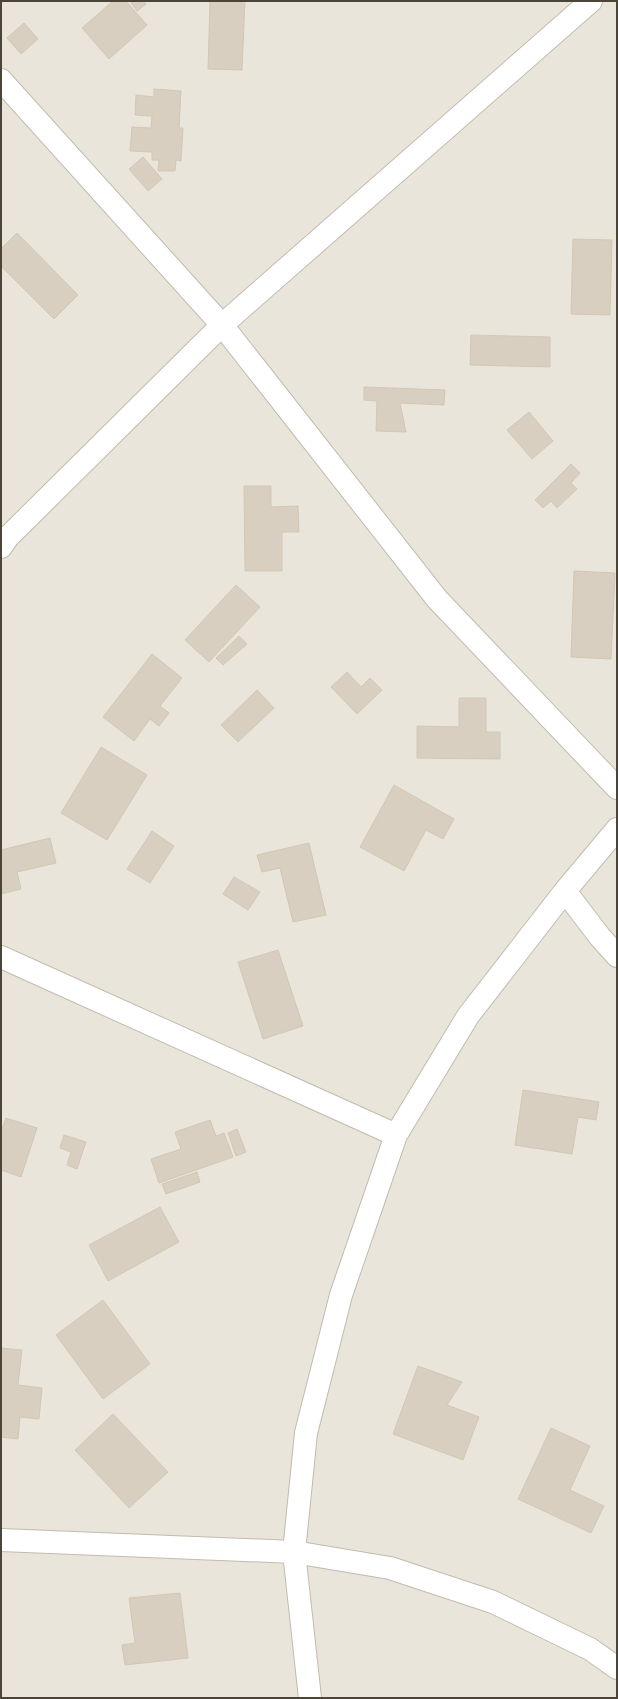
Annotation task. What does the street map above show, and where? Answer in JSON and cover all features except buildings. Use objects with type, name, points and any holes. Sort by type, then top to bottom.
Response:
[{"type":"street","points":[[1,547],[8,537],[222,326],[591,1]]},
{"type":"street","points":[[1,80],[222,326],[437,599],[617,788]]},
{"type":"street","points":[[310,1698],[294,1552],[306,1434],[341,1295],[396,1135],[468,1016],[565,891],[617,829]]},
{"type":"street","points":[[565,891],[600,937],[617,956]]},
{"type":"street","points":[[1,957],[396,1135]]},
{"type":"street","points":[[1,1540],[294,1552],[390,1568],[493,1602],[590,1649],[617,1668]]},
{"type":"shaded area","points":[[1,1],[617,1],[617,1698],[1,1698]]}]
